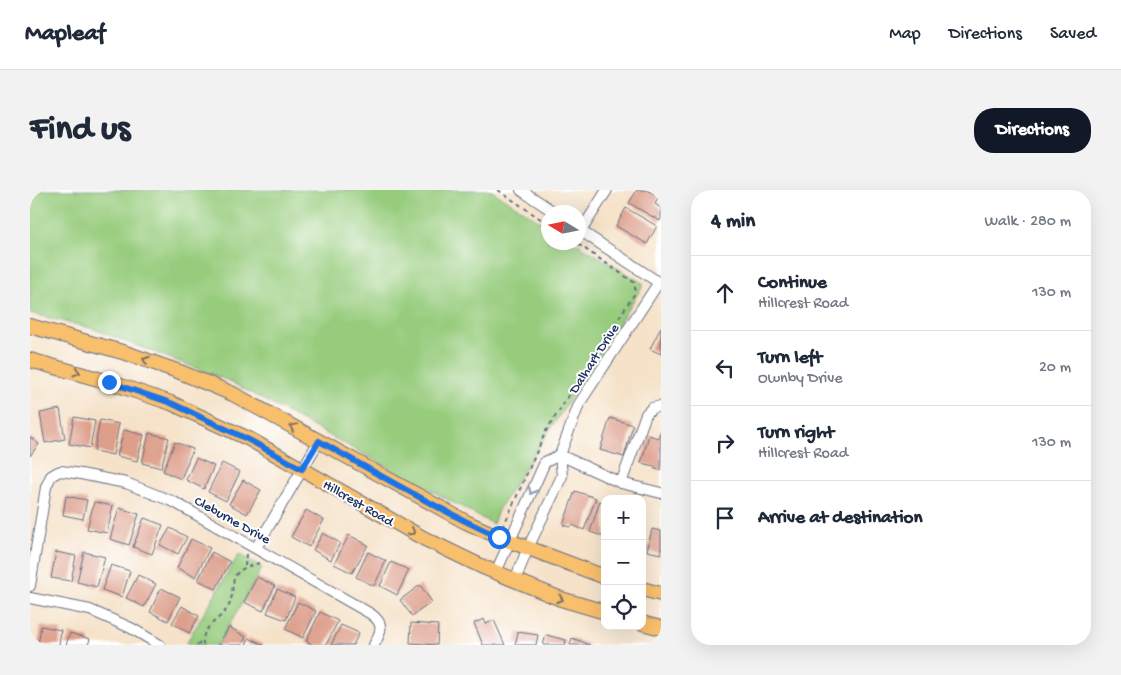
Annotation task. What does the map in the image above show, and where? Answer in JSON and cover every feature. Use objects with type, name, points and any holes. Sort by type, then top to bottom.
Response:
[{"type":"main road","points":[[30,326],[126,353],[180,372],[233,394],[466,522],[506,535],[528,548],[601,575]]},
{"type":"main road","name":"Hillcrest Road","points":[[30,360],[109,382],[171,403],[249,440],[423,538],[561,600],[601,611]]},
{"type":"main road","points":[[646,590],[661,594]]},
{"type":"main road","points":[[646,624],[661,628]]},
{"type":"street","points":[[522,190],[544,205]]},
{"type":"street","points":[[586,221],[608,190]]},
{"type":"street","points":[[586,234],[660,283]]},
{"type":"street","name":"Dalhart Drive","points":[[515,580],[562,476],[560,455],[579,404],[660,283]]},
{"type":"street","points":[[621,483],[646,414],[652,408],[661,406]]},
{"type":"street","points":[[256,548],[319,441]]},
{"type":"street","points":[[496,572],[506,535],[545,462],[560,455],[621,483],[661,493]]},
{"type":"street","name":"Cleburne Drive","points":[[30,586],[46,486],[49,479],[58,472],[65,471],[126,483],[174,502],[256,548],[371,614],[378,620],[381,631],[374,645]]},
{"type":"street","points":[[30,598],[90,610],[130,628],[160,645]]},
{"type":"path","points":[[498,190],[541,219]]},
{"type":"path","points":[[506,535],[546,431],[635,293],[635,283],[586,250]]},
{"type":"path","points":[[245,566],[246,554]]},
{"type":"path","points":[[197,645],[203,643],[207,628],[230,605],[235,576],[245,566],[259,563]]},
{"type":"green space","points":[[30,190],[490,190],[541,222],[541,250],[586,249],[644,284],[498,510],[493,524],[227,380],[91,328],[30,313]]},
{"type":"green space","points":[[239,554],[262,568],[218,645],[192,645],[187,642]]},
{"type":"building","points":[[637,190],[648,190],[659,196],[655,204],[661,208],[660,221],[629,203]]},
{"type":"building","points":[[626,208],[657,226],[647,244],[616,226]]},
{"type":"building","points":[[661,327],[661,354],[650,349]]},
{"type":"building","points":[[60,409],[65,439],[45,443],[40,413]]},
{"type":"building","points":[[74,417],[95,421],[90,448],[69,444]]},
{"type":"building","points":[[610,418],[633,425],[624,457],[600,450]]},
{"type":"building","points":[[100,420],[119,424],[113,455],[94,451]]},
{"type":"building","points":[[124,430],[144,435],[137,461],[117,456]]},
{"type":"building","points":[[661,430],[660,470],[655,469],[654,466],[641,463],[649,435],[658,438]]},
{"type":"building","points":[[149,433],[169,438],[161,468],[142,463]]},
{"type":"building","points":[[30,437],[39,444],[30,456]]},
{"type":"building","points":[[175,442],[193,449],[181,479],[163,471]]},
{"type":"building","points":[[196,458],[214,466],[204,489],[186,480]]},
{"type":"building","points":[[222,463],[240,472],[226,501],[208,492]]},
{"type":"building","points":[[243,480],[261,490],[247,514],[229,504]]},
{"type":"building","points":[[575,491],[596,498],[584,530],[572,525],[570,527],[563,525]]},
{"type":"building","points":[[66,496],[87,500],[83,519],[63,515]]},
{"type":"building","points":[[600,501],[601,536],[590,532]]},
{"type":"building","points":[[94,502],[113,506],[107,533],[87,529]]},
{"type":"building","points":[[119,508],[139,514],[129,545],[110,539]]},
{"type":"building","points":[[306,510],[324,520],[309,547],[291,537]]},
{"type":"building","points":[[144,518],[163,525],[152,554],[133,547]]},
{"type":"building","points":[[170,528],[187,537],[178,554],[160,545]]},
{"type":"building","points":[[652,529],[661,531],[661,554],[647,551]]},
{"type":"building","points":[[323,533],[340,543],[331,560],[313,550]]},
{"type":"building","points":[[349,535],[368,545],[352,573],[334,564]]},
{"type":"building","points":[[191,539],[210,548],[195,577],[177,568]]},
{"type":"building","points":[[56,552],[76,556],[71,581],[51,578]]},
{"type":"building","points":[[84,552],[105,557],[97,587],[77,582]]},
{"type":"building","points":[[212,552],[230,562],[216,589],[198,580]]},
{"type":"building","points":[[368,552],[386,561],[374,586],[356,577]]},
{"type":"building","points":[[391,562],[409,570],[397,595],[380,586]]},
{"type":"building","points":[[111,565],[130,571],[122,597],[102,590]]},
{"type":"building","points":[[138,575],[156,584],[144,607],[126,598]]},
{"type":"building","points":[[257,577],[275,586],[263,611],[244,602]]},
{"type":"building","points":[[420,585],[432,602],[412,616],[400,600]]},
{"type":"building","points":[[161,588],[180,597],[168,621],[150,612]]},
{"type":"building","points":[[277,589],[295,597],[286,620],[267,613]]},
{"type":"building","points":[[298,602],[316,611],[303,638],[285,629]]},
{"type":"building","points":[[182,606],[199,616],[189,633],[172,623]]},
{"type":"building","points":[[320,612],[338,621],[326,645],[313,645],[306,641]]},
{"type":"building","points":[[484,619],[486,624],[494,620],[505,645],[483,645],[474,623]]},
{"type":"building","points":[[411,623],[438,625],[437,645],[410,643]]},
{"type":"building","points":[[341,625],[359,633],[353,645],[331,645]]},
{"type":"building","points":[[41,626],[61,630],[59,645],[38,645]]},
{"type":"building","points":[[229,627],[246,637],[242,645],[218,645]]},
{"type":"building","points":[[518,632],[538,635],[536,645],[515,645]]},
{"type":"building","points":[[70,633],[90,639],[88,645],[66,645]]},
{"type":"building","points":[[546,635],[566,640],[565,645],[543,645]]},
{"type":"building","points":[[249,638],[264,645],[246,645]]},
{"type":"building","points":[[572,638],[590,645],[570,645]]},
{"type":"route","points":[[109,382],[171,403],[249,440],[302,469],[319,441],[425,501],[499,537]]}]
